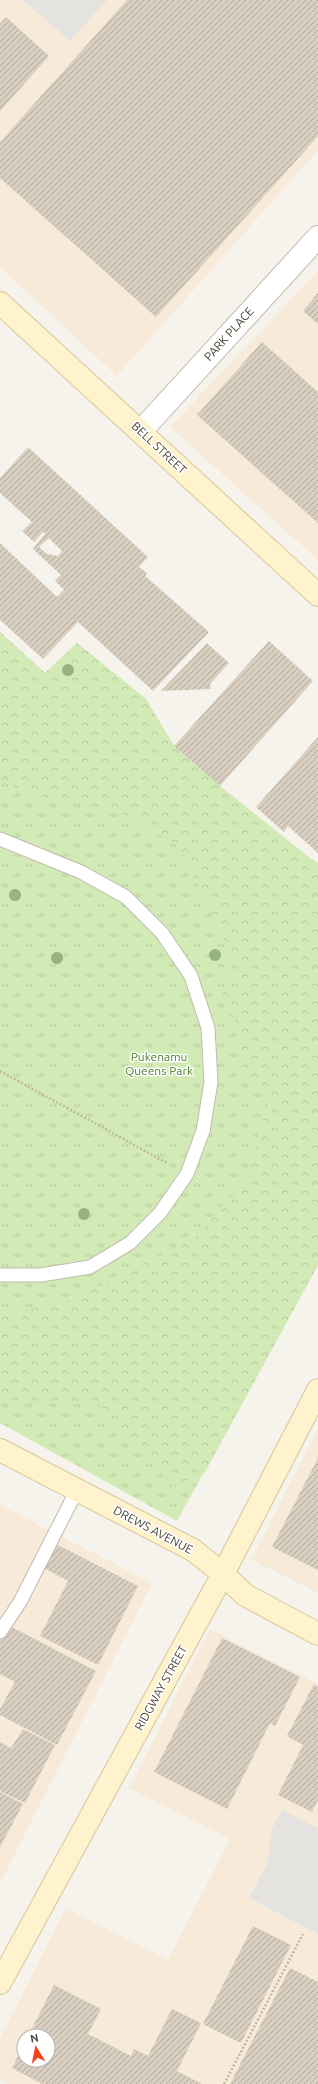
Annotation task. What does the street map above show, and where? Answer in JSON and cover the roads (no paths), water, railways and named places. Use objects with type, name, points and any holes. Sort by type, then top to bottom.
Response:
[{"type":"street","name":"PARK PLACE","points":[[141,431],[318,237]]},
{"type":"street","name":"BELL STREET","points":[[0,303],[318,595]]},
{"type":"street","name":"RIDGWAY STREET","points":[[0,1983],[223,1574],[318,1390]]},
{"type":"street","name":"DREWS AVENUE","points":[[0,1450],[193,1550],[223,1574],[244,1595],[318,1634]]},
{"type":"lane","points":[[0,839],[81,872],[126,897],[162,933],[192,976],[208,1028],[211,1082],[203,1131],[187,1174],[160,1213],[130,1243],[90,1267],[41,1275],[0,1275]]},
{"type":"lane","points":[[0,1632],[20,1602],[77,1490]]},
{"type":"park label","name":"Pukenamu Queens Park","points":[[159,1064]]}]
